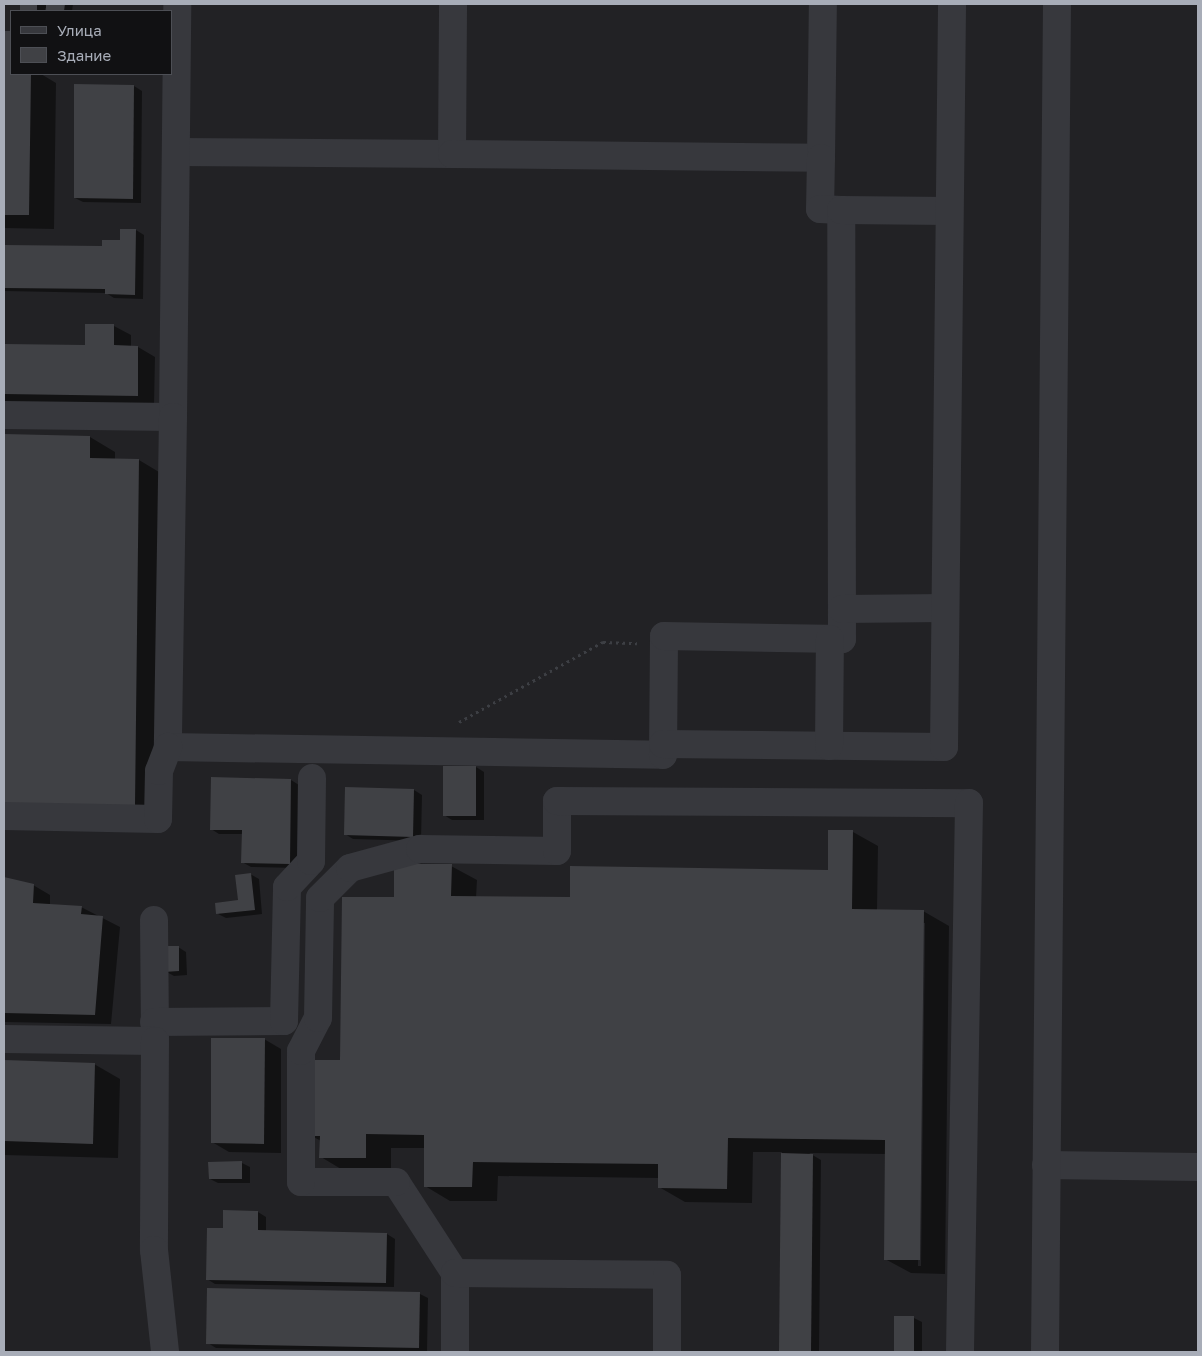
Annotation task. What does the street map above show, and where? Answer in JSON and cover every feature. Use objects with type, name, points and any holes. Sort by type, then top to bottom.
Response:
[{"type":"lane","points":[[4,816],[158,819],[159,770],[168,747],[177,4]]},
{"type":"lane","points":[[452,154],[453,4]]},
{"type":"lane","points":[[823,4],[820,209],[949,211]]},
{"type":"lane","points":[[663,744],[944,747],[952,4]]},
{"type":"lane","points":[[1045,1352],[1056,4]]},
{"type":"lane","points":[[176,152],[822,158]]},
{"type":"lane","points":[[168,747],[663,755],[664,636],[842,639],[841,210]]},
{"type":"lane","points":[[4,415],[173,417]]},
{"type":"lane","points":[[842,609],[945,608]]},
{"type":"lane","points":[[829,746],[830,639]]},
{"type":"lane","points":[[4,1040],[155,1032],[284,1021],[287,887],[311,861],[312,778]]},
{"type":"lane","points":[[455,1352],[455,1273],[396,1182],[301,1182],[302,1051],[318,1018],[320,898],[350,868],[420,849],[558,851],[557,801],[969,802],[960,1352]]},
{"type":"lane","points":[[154,920],[154,1250],[165,1352]]},
{"type":"lane","points":[[1046,1165],[1198,1167]]},
{"type":"lane","points":[[455,1273],[667,1275],[667,1352]]},
{"type":"path","points":[[453,726],[603,642],[664,644]]},
{"type":"shaded area","points":[[4,4],[1198,4],[1198,1352],[4,1352]]},
{"type":"building","points":[[20,4],[37,4],[37,10],[20,10]]},
{"type":"building","points":[[46,4],[65,4],[64,10],[46,10]]},
{"type":"building","points":[[4,31],[10,31],[10,75],[31,75],[29,215],[4,215]]},
{"type":"building","points":[[74,84],[134,85],[133,199],[74,198]]},
{"type":"building","points":[[120,229],[136,229],[135,295],[105,294],[105,289],[4,288],[4,245],[102,246],[102,240],[120,240]]},
{"type":"building","points":[[85,324],[114,324],[114,345],[138,346],[138,396],[4,394],[4,344],[85,345]]},
{"type":"building","points":[[4,434],[90,436],[90,458],[139,459],[135,806],[4,804]]},
{"type":"building","points":[[443,766],[476,766],[476,816],[443,816]]},
{"type":"building","points":[[211,777],[291,779],[290,864],[241,863],[242,830],[210,830]]},
{"type":"building","points":[[345,787],[414,789],[413,837],[344,835]]},
{"type":"building","points":[[828,830],[853,830],[852,909],[924,910],[920,1260],[884,1260],[885,1140],[728,1138],[727,1189],[658,1188],[658,1164],[473,1162],[472,1187],[424,1187],[424,1135],[366,1134],[366,1158],[319,1158],[320,1136],[309,1136],[310,1060],[340,1060],[342,897],[394,897],[394,864],[452,864],[451,896],[570,897],[570,866],[828,870]]},
{"type":"building","points":[[251,873],[255,910],[216,914],[215,903],[238,900],[235,875]]},
{"type":"building","points":[[4,877],[34,884],[33,903],[82,906],[81,914],[103,916],[95,1015],[4,1013]]},
{"type":"building","points":[[164,946],[179,946],[179,971],[164,972]]},
{"type":"building","points":[[211,1038],[265,1038],[264,1144],[211,1143]]},
{"type":"building","points":[[4,1060],[95,1063],[93,1144],[4,1141]]},
{"type":"building","points":[[781,1153],[813,1154],[811,1352],[779,1352]]},
{"type":"building","points":[[242,1161],[242,1179],[209,1179],[208,1162]]},
{"type":"building","points":[[223,1210],[258,1211],[258,1230],[387,1233],[386,1283],[206,1280],[207,1228],[223,1228]]},
{"type":"building","points":[[207,1288],[420,1292],[419,1348],[206,1344]]},
{"type":"building","points":[[894,1316],[914,1316],[914,1352],[894,1352]]}]
